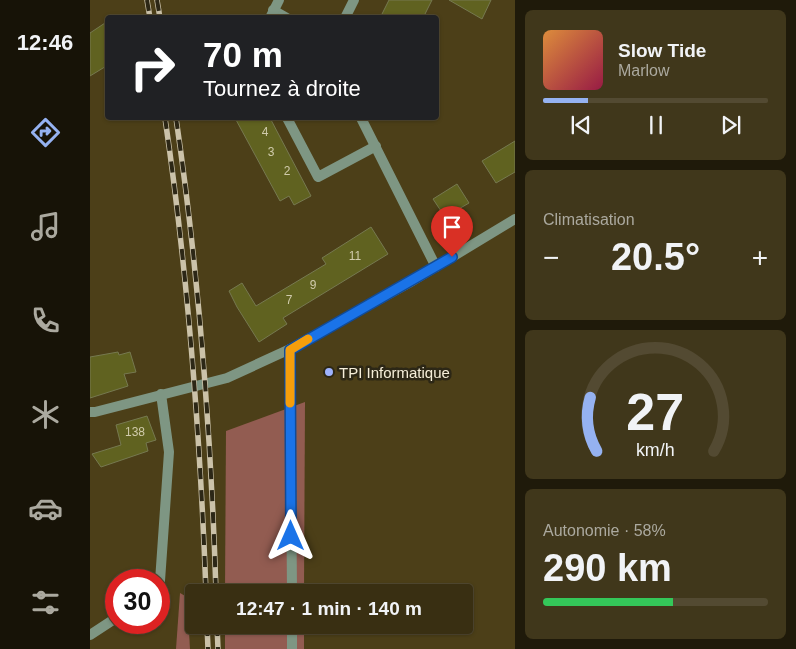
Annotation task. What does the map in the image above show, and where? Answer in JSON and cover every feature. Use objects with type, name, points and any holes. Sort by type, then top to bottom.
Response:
[{"type":"street","points":[[272,14],[279,0]]},
{"type":"street","points":[[346,15],[354,0]]},
{"type":"street","points":[[289,120],[318,177],[376,146]]},
{"type":"street","points":[[362,120],[436,267]]},
{"type":"street","points":[[90,412],[227,378],[290,350],[436,267],[515,219]]},
{"type":"street","points":[[290,350],[292,584]]},
{"type":"street","points":[[161,394],[168,452],[161,569]]},
{"type":"street","points":[[90,635],[105,625]]},
{"type":"street","points":[[292,634],[292,649]]},
{"type":"shaded area","points":[[305,402],[304,584],[225,584],[226,431]]},
{"type":"shaded area","points":[[180,593],[185,596],[185,634],[189,634],[190,649],[176,649]]},
{"type":"shaded area","points":[[225,634],[304,634],[304,649],[225,649]]},
{"type":"building","points":[[389,0],[432,0],[424,15],[382,15]]},
{"type":"building","points":[[449,0],[491,0],[482,19]]},
{"type":"building","points":[[105,23],[105,67],[90,76],[90,33]]},
{"type":"building","points":[[236,120],[271,120],[311,196],[294,205],[289,196],[280,201]]},
{"type":"building","points":[[515,141],[515,172],[496,183],[482,161]]},
{"type":"building","points":[[457,184],[469,203],[445,217],[433,199]]},
{"type":"building","points":[[371,227],[388,254],[283,318],[287,324],[259,342],[229,291],[242,283],[256,306],[326,264],[322,258]]},
{"type":"building","points":[[118,352],[119,355],[130,352],[136,372],[124,374],[128,386],[90,398],[90,357]]},
{"type":"building","points":[[147,416],[156,440],[146,443],[148,451],[101,467],[92,454],[121,445],[116,425]]},
{"type":"railway","points":[[147,0],[150,15]]},
{"type":"railway","points":[[157,0],[160,15]]},
{"type":"railway","points":[[165,120],[192,354],[206,584]]},
{"type":"railway","points":[[176,120],[203,354],[216,584]]},
{"type":"railway","points":[[207,634],[208,649]]},
{"type":"railway","points":[[217,634],[218,649]]},
{"type":"slow traffic","points":[[290,403],[290,350],[308,339]]},
{"type":"place","name":"TPI Informatique","points":[[329,372]]},
{"type":"route","points":[[291,536],[290,350],[452,257]]}]
